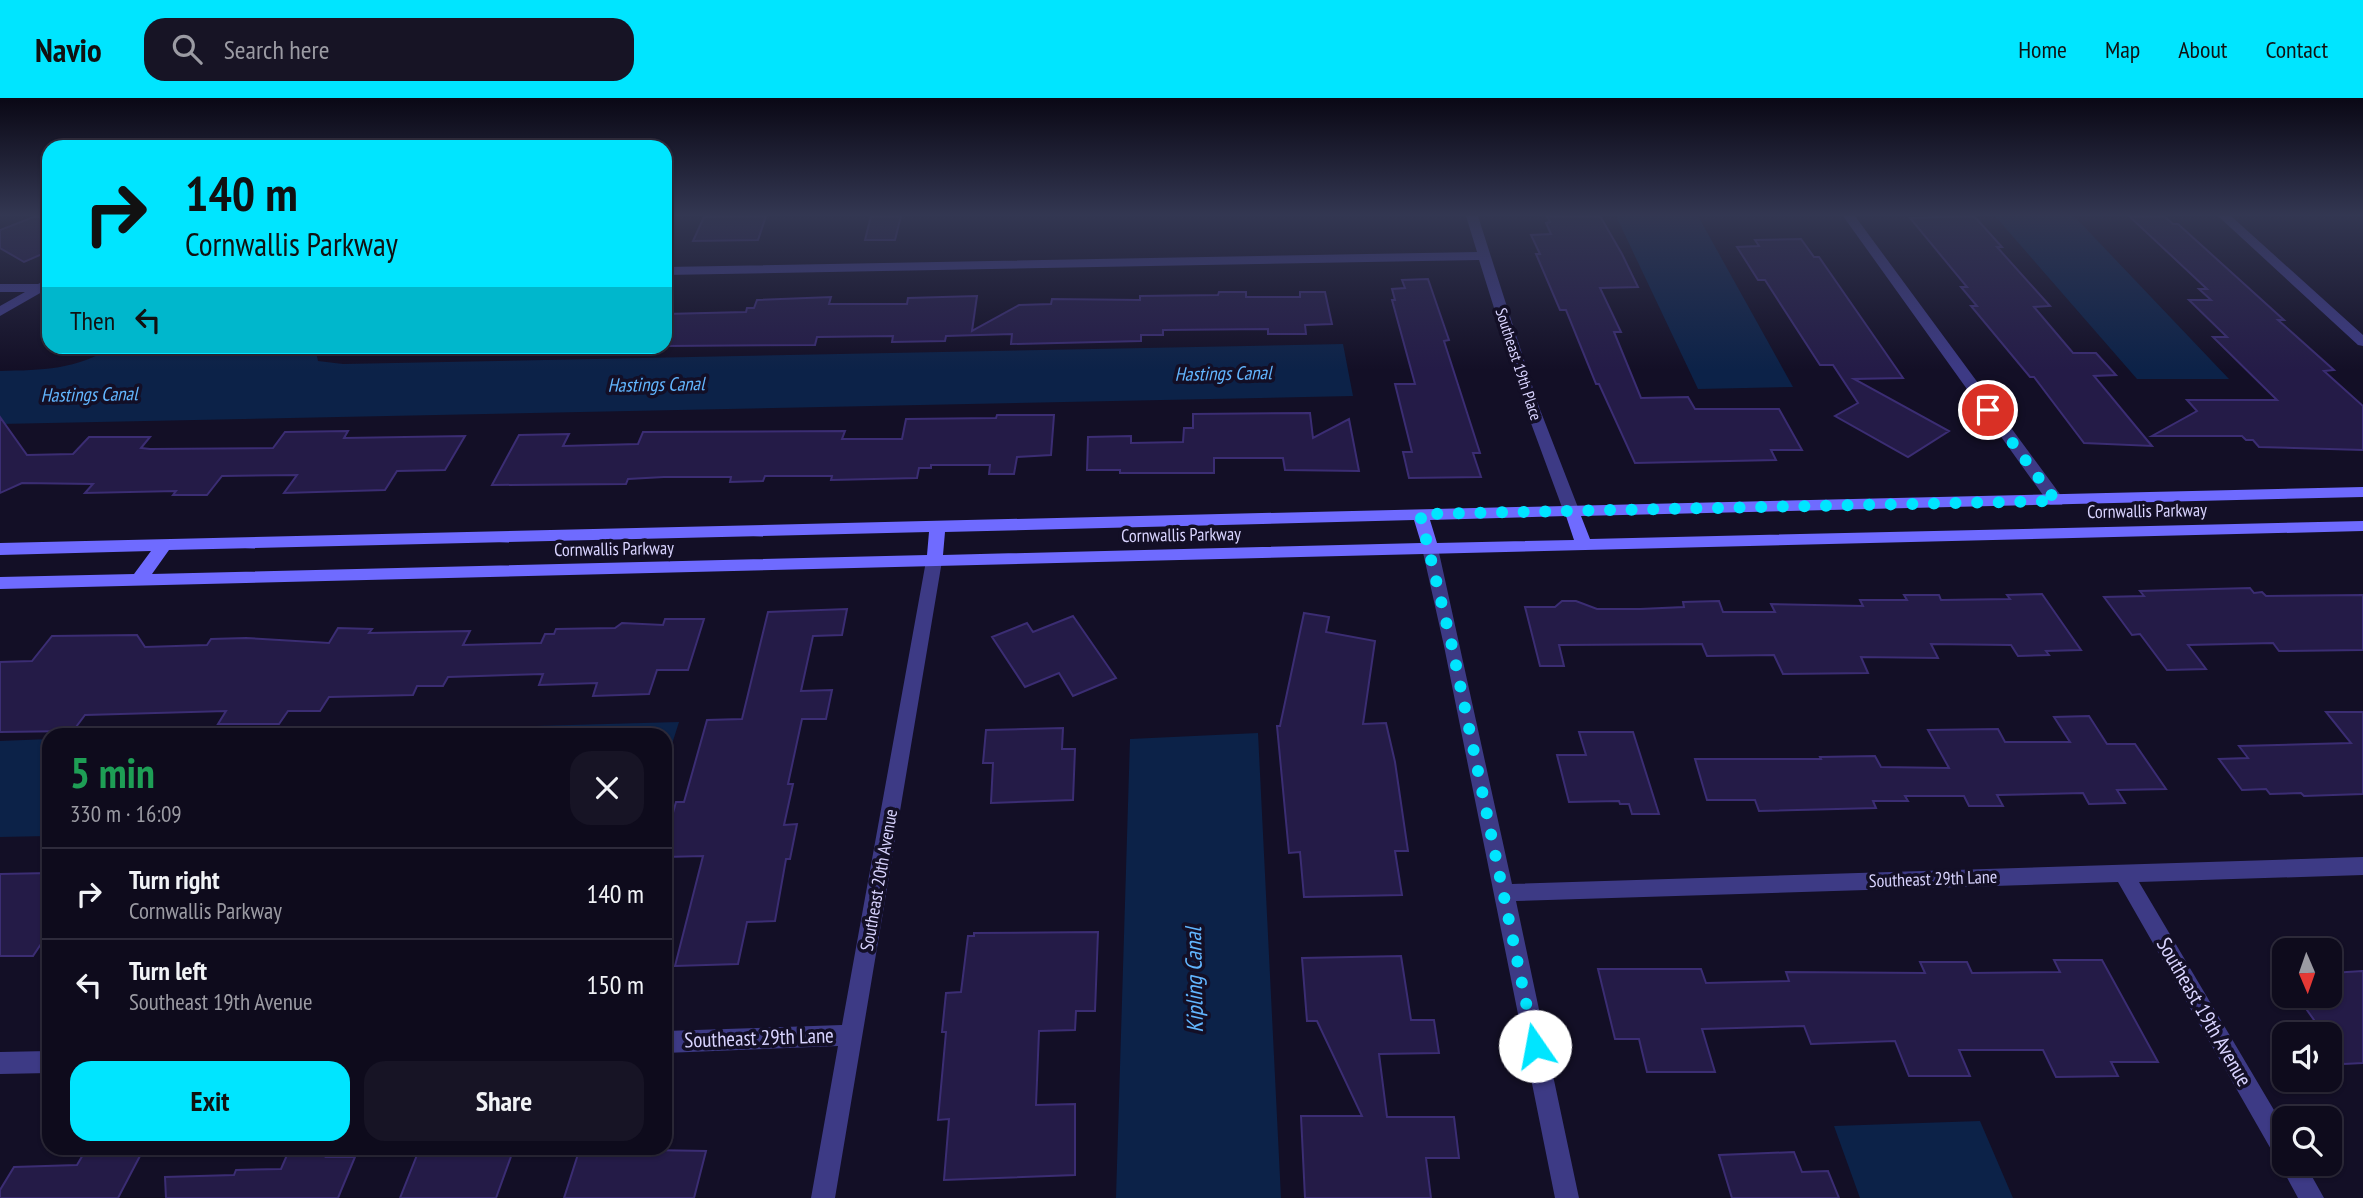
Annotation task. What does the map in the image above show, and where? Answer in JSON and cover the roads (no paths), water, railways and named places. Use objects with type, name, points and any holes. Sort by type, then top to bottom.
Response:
[{"type":"street","points":[[672,271],[865,267]]},
{"type":"street","name":"Southeast 19th Place","points":[[1489,267],[1532,407],[1572,510]]},
{"type":"street","points":[[1886,267],[2066,516]]},
{"type":"street","points":[[2281,267],[2363,342]]},
{"type":"street","points":[[0,288],[42,286]]},
{"type":"street","points":[[0,312],[42,287]]},
{"type":"street","name":"Cornwallis Parkway","points":[[0,583],[1584,544],[2066,516],[2363,492]]},
{"type":"street","points":[[1572,510],[1584,544]]},
{"type":"street","name":"Cornwallis Parkway","points":[[0,549],[1572,510],[2066,516],[2363,526]]},
{"type":"street","points":[[1420,514],[1430,548],[1567,1198]]},
{"type":"street","points":[[934,561],[938,527]]},
{"type":"street","points":[[139,579],[164,545]]},
{"type":"street","name":"Southeast 20th Avenue","points":[[823,1198],[934,561]]},
{"type":"street","name":"Southeast 29th Lane","points":[[1504,893],[2363,866]]},
{"type":"street","name":"Southeast 19th Avenue","points":[[2124,874],[2272,1129]]},
{"type":"street","name":"Southeast 29th Lane","points":[[672,1042],[852,1035]]},
{"type":"street","points":[[0,1063],[42,1062]]},
{"type":"street","points":[[2299,1176],[2312,1198]]},
{"type":"water","points":[[1640,267],[1727,267],[1793,387],[1698,389]]},
{"type":"water","points":[[2040,267],[2123,267],[2229,379],[2137,379]]},
{"type":"water","name":"Hastings Canal","points":[[1343,344],[1353,396],[0,424],[0,371],[59,367],[100,354],[316,354],[318,361],[343,364]]},
{"type":"water","points":[[679,722],[672,744],[672,728],[462,728]]},
{"type":"water","name":"Kipling Canal","points":[[1258,733],[1281,1198],[1116,1198],[1130,739]]},
{"type":"water","points":[[42,739],[42,836],[0,837],[0,741]]},
{"type":"water","points":[[1980,1121],[2013,1198],[1860,1198],[1834,1126]]}]
